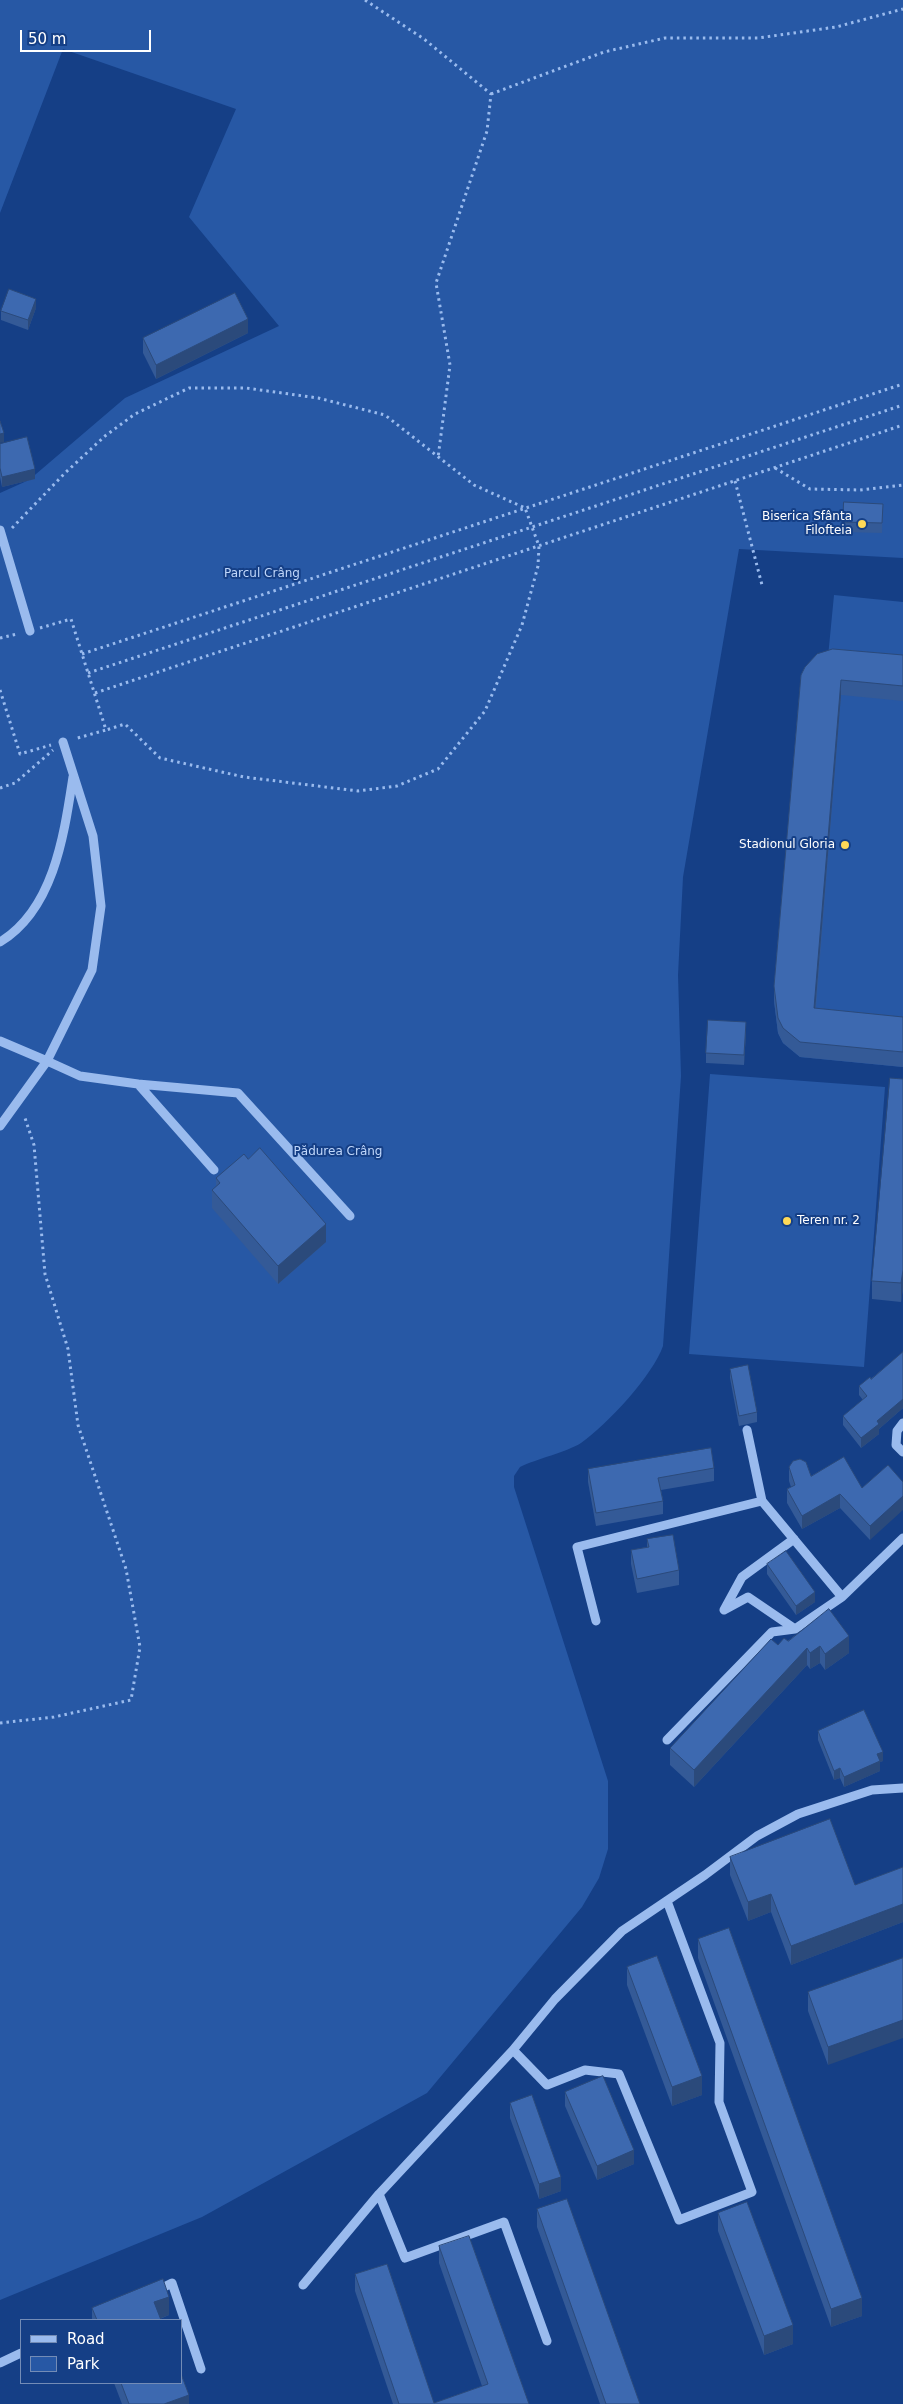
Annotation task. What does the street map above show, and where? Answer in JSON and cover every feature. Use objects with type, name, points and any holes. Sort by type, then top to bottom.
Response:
[{"type":"lane","points":[[1,534],[30,631]]},
{"type":"lane","points":[[0,1126],[48,1061],[92,970],[101,906],[94,836],[63,742]]},
{"type":"lane","points":[[0,942],[14,934],[43,896],[65,830],[74,774]]},
{"type":"lane","points":[[0,1041],[80,1076],[138,1084],[238,1093],[350,1216]]},
{"type":"lane","points":[[138,1084],[214,1170]]},
{"type":"lane","points":[[903,1423],[897,1431],[896,1445],[903,1452]]},
{"type":"lane","points":[[747,1430],[762,1501],[842,1597]]},
{"type":"lane","points":[[596,1621],[577,1547],[762,1501]]},
{"type":"lane","points":[[772,1632],[795,1629],[842,1597],[903,1538]]},
{"type":"lane","points":[[748,1597],[724,1610],[742,1577],[794,1539]]},
{"type":"lane","points":[[742,1577],[748,1597],[776,1614],[795,1629]]},
{"type":"lane","points":[[667,1740],[772,1632],[776,1614]]},
{"type":"lane","points":[[303,2285],[379,2194],[513,2050],[555,1999],[622,1931],[705,1875],[756,1836],[798,1814],[872,1790],[903,1788]]},
{"type":"lane","points":[[513,2050],[547,2085],[585,2070],[619,2074],[679,2220],[752,2192],[719,2102],[720,2042],[666,1901]]},
{"type":"lane","points":[[379,2194],[405,2258],[504,2222],[547,2341]]},
{"type":"lane","points":[[146,2296],[172,2283],[201,2369]]},
{"type":"lane","points":[[0,2363],[20,2353]]},
{"type":"path","points":[[365,0],[424,39],[491,94]]},
{"type":"path","points":[[491,94],[604,52],[665,38],[758,38],[836,28],[903,9]]},
{"type":"path","points":[[438,458],[450,366],[436,283],[487,131],[491,94]]},
{"type":"path","points":[[82,654],[903,384]]},
{"type":"path","points":[[0,690],[2,705],[20,754],[125,724],[160,758],[244,777],[349,790],[358,791],[397,786],[438,769],[484,712],[522,625],[538,566],[540,546],[525,508],[474,485],[384,415],[318,398],[246,388],[189,388],[135,414],[105,436],[1,534]]},
{"type":"path","points":[[88,673],[903,405]]},
{"type":"path","points":[[95,693],[903,426]]},
{"type":"path","points":[[774,468],[810,489],[860,490],[903,485]]},
{"type":"path","points":[[735,481],[762,585]]},
{"type":"path","points":[[72,619],[106,730]]},
{"type":"path","points":[[0,788],[15,783],[63,742]]},
{"type":"path","points":[[0,1723],[54,1717],[131,1700],[140,1647],[126,1569],[78,1425],[68,1349],[45,1274],[34,1145],[19,1100]]},
{"type":"green space","name":"Pădurea Crâng","points":[[0,0],[903,0],[903,558],[739,549],[683,877],[678,975],[681,1076],[663,1346],[658,1358],[640,1385],[592,1435],[575,1446],[520,1467],[514,1476],[514,1487],[608,1781],[608,1849],[599,1878],[582,1907],[427,2093],[202,2217],[0,2300],[0,493],[29,480],[125,398],[279,326],[189,217],[236,109],[63,49],[0,213]]},
{"type":"green space","points":[[834,595],[903,602],[903,664],[828,657]]},
{"type":"green space","name":"Stadionul Gloria","points":[[903,670],[903,1067],[800,1057],[783,1043],[778,1033],[774,1001],[801,689]]},
{"type":"green space","name":"Teren nr. 2","points":[[710,1074],[885,1087],[864,1367],[689,1354]]},
{"type":"building","points":[[9,289],[36,299],[28,320],[1,311]]},
{"type":"building","points":[[235,293],[248,319],[156,365],[143,338]]},
{"type":"building","points":[[0,421],[4,433],[0,434]]},
{"type":"building","points":[[27,437],[35,469],[2,477],[0,444]]},
{"type":"building","points":[[844,502],[883,504],[882,523],[843,522]]},
{"type":"building","points":[[833,649],[903,655],[903,686],[841,680],[814,1008],[903,1017],[903,1052],[800,1042],[783,1028],[778,1018],[774,986],[801,675],[805,667],[817,654]]},
{"type":"building","points":[[708,1020],[746,1022],[744,1055],[706,1053]]},
{"type":"building","points":[[890,1078],[903,1079],[903,1270],[901,1283],[872,1281]]},
{"type":"building","points":[[260,1148],[326,1224],[278,1266],[212,1190],[220,1183],[216,1178],[244,1154],[248,1159]]},
{"type":"building","points":[[903,1352],[903,1399],[877,1421],[879,1424],[861,1438],[843,1416],[867,1396],[859,1386],[870,1377],[871,1379]]},
{"type":"building","points":[[748,1365],[757,1412],[739,1416],[730,1369]]},
{"type":"building","points":[[711,1448],[714,1468],[658,1478],[663,1501],[596,1513],[588,1469]]},
{"type":"building","points":[[844,1457],[862,1488],[888,1465],[903,1482],[903,1496],[870,1526],[840,1494],[802,1516],[787,1489],[795,1485],[789,1467],[793,1461],[800,1459],[806,1462],[811,1476]]},
{"type":"building","points":[[673,1535],[679,1570],[637,1579],[631,1550],[649,1547],[647,1539]]},
{"type":"building","points":[[786,1551],[815,1592],[796,1606],[767,1564]]},
{"type":"building","points":[[829,1609],[849,1636],[825,1654],[820,1646],[810,1653],[807,1648],[694,1770],[670,1748],[771,1639],[778,1645],[784,1638],[788,1641]]},
{"type":"building","points":[[864,1710],[883,1752],[877,1754],[880,1761],[844,1777],[840,1768],[834,1771],[818,1731]]},
{"type":"building","points":[[830,1819],[855,1885],[903,1867],[903,1904],[791,1946],[771,1894],[748,1902],[730,1857]]},
{"type":"building","points":[[729,1928],[862,2298],[831,2309],[698,1939]]},
{"type":"building","points":[[657,1956],[702,2076],[672,2087],[627,1967]]},
{"type":"building","points":[[903,1958],[903,2020],[828,2047],[808,1992]]},
{"type":"building","points":[[603,2076],[634,2150],[597,2166],[565,2092]]},
{"type":"building","points":[[532,2095],[561,2177],[539,2184],[510,2103]]},
{"type":"building","points":[[567,2199],[640,2404],[606,2404],[537,2209]]},
{"type":"building","points":[[747,2202],[793,2325],[764,2336],[718,2213]]},
{"type":"building","points":[[469,2236],[529,2404],[399,2404],[355,2274],[387,2264],[434,2403],[488,2384],[439,2246]]},
{"type":"building","points":[[163,2279],[169,2297],[154,2302],[161,2319],[97,2319],[92,2308]]},
{"type":"building","points":[[182,2377],[189,2395],[164,2404],[129,2404],[121,2384],[182,2384]]},
{"type":"place","name":"Biserica Sfânta Filofteia","points":[[862,524]]},
{"type":"place","name":"Stadionul Gloria","points":[[845,845]]},
{"type":"place","name":"Teren nr. 2","points":[[787,1221]]},
{"type":"park label","name":"Parcul Crâng","points":[[262,574]]}]
